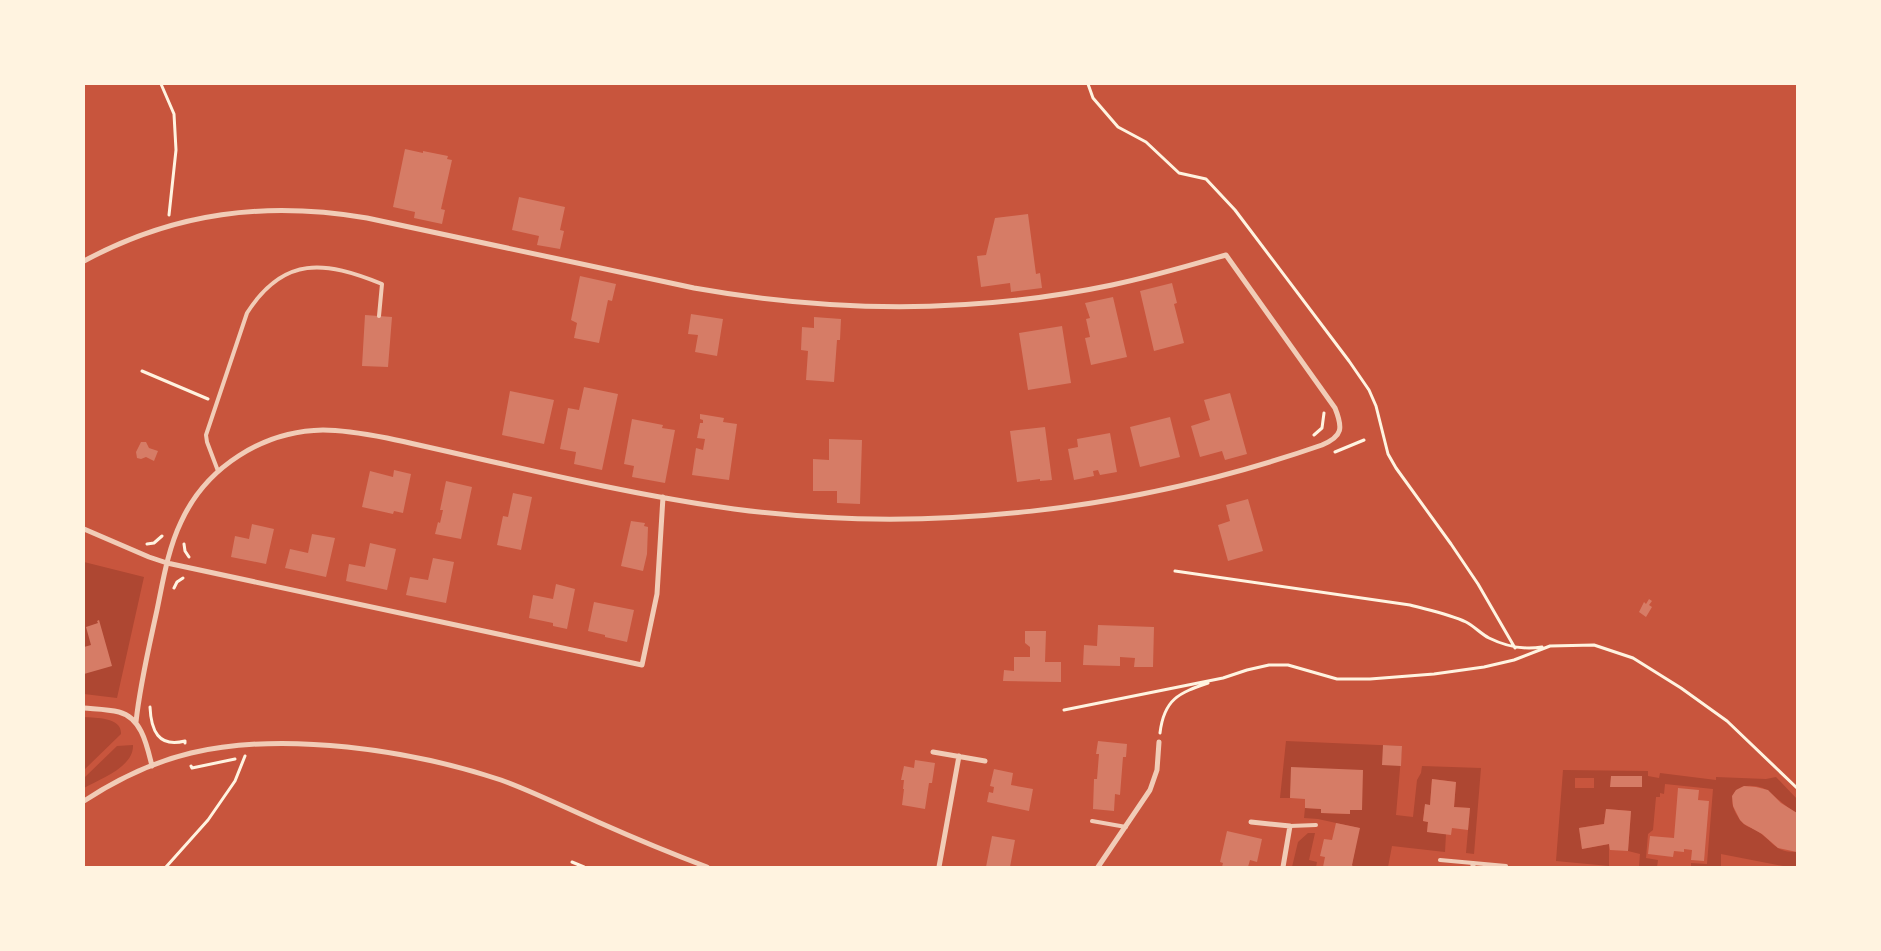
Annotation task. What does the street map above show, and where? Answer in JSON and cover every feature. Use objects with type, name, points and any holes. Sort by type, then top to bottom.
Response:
[{"type":"street","points":[[84,261],[128,240],[168,226],[206,217],[275,209],[333,212],[694,288],[775,301],[909,308],[954,306],[1032,298],[1112,285],[1226,255],[1335,408],[1340,421],[1340,430],[1334,440],[1253,467],[1184,486],[1083,505],[987,515],[915,518],[839,518],[735,509],[664,497],[388,438],[337,430],[307,432],[274,439],[245,452],[218,471],[199,492],[180,523],[167,563],[149,646],[136,722]]},
{"type":"street","points":[[84,529],[167,563],[642,665],[656,594],[664,497]]},
{"type":"street","points":[[84,708],[119,712],[129,716],[136,722],[148,750],[152,766]]},
{"type":"street","points":[[1098,867],[1150,790],[1157,770],[1159,742]]},
{"type":"street","points":[[84,801],[103,788],[152,766],[188,754],[249,744],[326,746],[400,754],[433,761],[500,780],[707,867]]},
{"type":"street","points":[[933,752],[985,761]]},
{"type":"street","points":[[939,867],[959,756]]},
{"type":"street","points":[[1251,822],[1290,826],[1282,867]]},
{"type":"lane","points":[[218,471],[206,437],[247,312],[269,284],[283,275],[298,269],[333,269],[355,273],[382,284],[379,316]]},
{"type":"lane","points":[[1092,821],[1126,827]]},
{"type":"lane","points":[[1290,826],[1316,825]]},
{"type":"lane","points":[[1440,860],[1473,866],[1506,866]]},
{"type":"path","points":[[161,84],[174,114],[176,150],[168,226]]},
{"type":"path","points":[[1088,84],[1094,98],[1118,127],[1146,142],[1179,172],[1206,179],[1235,210],[1349,361],[1368,390],[1376,406],[1386,448],[1396,468],[1472,576],[1515,648]]},
{"type":"path","points":[[142,371],[216,403]]},
{"type":"path","points":[[1328,454],[1364,440]]},
{"type":"path","points":[[144,544],[158,540],[165,532]]},
{"type":"path","points":[[186,538],[185,551],[191,559],[203,562],[201,570]]},
{"type":"path","points":[[1175,571],[1410,605],[1467,623],[1489,638],[1515,648],[1594,645],[1633,658],[1681,688],[1727,721],[1797,788]]},
{"type":"path","points":[[173,592],[177,582],[188,576]]},
{"type":"path","points":[[1159,742],[1165,714],[1174,698],[1185,691],[1247,670],[1269,665],[1288,665],[1337,679],[1370,679],[1434,674],[1484,667],[1514,660],[1550,646]]},
{"type":"path","points":[[1064,710],[1223,678]]},
{"type":"path","points":[[153,728],[164,741],[174,743],[184,741],[185,743]]},
{"type":"path","points":[[191,766],[192,768],[250,757]]},
{"type":"path","points":[[166,867],[208,820],[235,781],[244,758]]},
{"type":"path","points":[[572,862],[584,867]]},
{"type":"shaded area","points":[[84,562],[144,577],[117,698],[84,694]]},
{"type":"shaded area","points":[[84,717],[113,721],[120,728],[121,734],[84,770]]},
{"type":"shaded area","points":[[1286,741],[1402,746],[1396,815],[1413,817],[1417,780],[1422,766],[1481,768],[1474,854],[1466,853],[1470,808],[1454,807],[1456,782],[1432,779],[1430,805],[1425,805],[1423,821],[1428,822],[1427,832],[1446,834],[1445,852],[1392,846],[1388,867],[1353,867],[1359,828],[1318,819],[1304,818],[1305,808],[1321,809],[1321,813],[1350,814],[1350,810],[1292,767],[1290,798],[1280,798]]},
{"type":"shaded area","points":[[133,745],[132,753],[122,766],[84,788],[84,778],[117,746]]},
{"type":"shaded area","points":[[1563,770],[1648,771],[1648,776],[1659,778],[1660,773],[1716,780],[1716,777],[1766,779],[1776,777],[1797,799],[1797,813],[1763,788],[1745,786],[1734,793],[1732,799],[1736,813],[1744,824],[1758,831],[1780,849],[1788,852],[1797,852],[1797,867],[1788,867],[1721,854],[1721,867],[1691,867],[1691,863],[1707,864],[1713,789],[1665,784],[1664,794],[1660,793],[1660,797],[1656,797],[1653,830],[1648,834],[1646,858],[1658,860],[1657,867],[1639,867],[1640,854],[1628,851],[1631,811],[1606,809],[1604,824],[1579,828],[1582,849],[1609,844],[1609,866],[1556,861]],"holes":[[[1575,778],[1594,778],[1594,788],[1575,788]]]},
{"type":"shaded area","points":[[1308,833],[1315,833],[1309,860],[1317,862],[1316,867],[1292,867],[1298,842]]},
{"type":"building","points":[[405,149],[448,156],[447,159],[452,160],[441,209],[445,210],[442,224],[414,218],[415,212],[393,207]]},
{"type":"building","points":[[519,197],[565,207],[560,230],[564,231],[560,249],[537,245],[539,236],[512,230]]},
{"type":"building","points":[[1028,214],[1036,274],[1040,273],[1042,288],[1011,292],[1010,283],[981,287],[977,256],[986,255],[995,218]]},
{"type":"building","points":[[580,276],[616,284],[612,301],[608,300],[599,343],[574,338],[577,323],[571,320]]},
{"type":"building","points":[[1172,283],[1177,303],[1174,304],[1184,343],[1154,351],[1140,291]]},
{"type":"building","points":[[1113,297],[1127,357],[1091,365],[1085,338],[1090,337],[1086,319],[1090,318],[1085,303]]},
{"type":"building","points":[[691,314],[723,319],[717,356],[695,352],[698,335],[688,334]]},
{"type":"building","points":[[365,315],[392,317],[388,367],[362,366]]},
{"type":"building","points":[[814,317],[841,319],[840,340],[837,340],[834,382],[806,380],[808,351],[801,350],[802,327],[814,328]]},
{"type":"building","points":[[1062,326],[1071,383],[1028,390],[1019,333]]},
{"type":"building","points":[[584,387],[618,394],[602,470],[574,464],[576,452],[560,449],[568,408],[579,410]]},
{"type":"building","points":[[510,391],[554,400],[544,444],[502,435]]},
{"type":"building","points":[[1230,393],[1247,454],[1225,460],[1222,451],[1200,457],[1191,426],[1210,420],[1204,400]]},
{"type":"building","points":[[700,414],[724,418],[723,422],[737,424],[729,480],[692,475],[696,448],[703,450],[705,439],[697,438],[700,423],[703,423],[703,420],[700,419]]},
{"type":"building","points":[[1170,417],[1180,457],[1140,467],[1130,427]]},
{"type":"building","points":[[632,419],[663,425],[662,428],[675,430],[665,483],[632,477],[634,466],[624,464]]},
{"type":"building","points":[[1045,427],[1052,480],[1040,481],[1040,479],[1017,482],[1010,431]]},
{"type":"building","points":[[1110,433],[1117,472],[1100,475],[1098,470],[1093,471],[1094,476],[1074,480],[1068,449],[1078,447],[1077,439]]},
{"type":"building","points":[[829,439],[862,440],[860,504],[837,503],[837,491],[813,491],[813,459],[829,460]]},
{"type":"building","points":[[141,442],[146,442],[149,448],[158,451],[154,461],[146,457],[137,458],[136,452]]},
{"type":"building","points":[[394,470],[411,474],[403,513],[394,511],[393,514],[362,507],[370,471],[393,477]]},
{"type":"building","points":[[446,481],[472,487],[461,539],[435,534],[443,510],[440,510]]},
{"type":"building","points":[[513,493],[532,497],[521,550],[497,545],[503,516],[508,517]]},
{"type":"building","points":[[1248,499],[1263,551],[1228,561],[1218,525],[1230,521],[1226,505]]},
{"type":"building","points":[[631,521],[645,523],[644,526],[648,527],[647,554],[643,571],[621,566]]},
{"type":"building","points":[[252,524],[274,529],[266,564],[231,557],[235,536],[249,539]]},
{"type":"building","points":[[312,534],[335,538],[326,577],[285,568],[290,549],[308,553]]},
{"type":"building","points":[[370,543],[396,549],[387,590],[346,581],[349,564],[365,567]]},
{"type":"building","points":[[433,558],[454,562],[446,603],[406,595],[410,577],[428,580]]},
{"type":"building","points":[[556,584],[575,589],[567,629],[553,626],[553,623],[529,618],[533,595],[553,599]]},
{"type":"building","points":[[1649,599],[1652,601],[1649,605],[1652,607],[1646,617],[1639,612],[1644,602],[1646,604]]},
{"type":"building","points":[[594,602],[634,610],[627,642],[588,631]]},
{"type":"building","points":[[99,620],[112,666],[84,674],[84,647],[91,645],[86,627],[98,623],[97,621]]},
{"type":"building","points":[[1098,625],[1154,627],[1153,667],[1134,667],[1135,658],[1120,657],[1120,666],[1083,665],[1084,645],[1097,646]]},
{"type":"building","points":[[1025,631],[1046,631],[1045,662],[1061,662],[1061,682],[1003,681],[1004,670],[1014,671],[1014,657],[1030,657],[1030,647],[1025,643]]},
{"type":"building","points":[[1098,741],[1127,744],[1126,757],[1123,757],[1120,795],[1115,794],[1114,811],[1093,809],[1094,779],[1097,779],[1099,754],[1096,754]]},
{"type":"building","points":[[1383,745],[1402,746],[1401,766],[1382,765]]},
{"type":"building","points":[[915,760],[935,763],[932,783],[929,783],[925,809],[902,805],[904,780],[901,780],[904,766],[914,768]]},
{"type":"building","points":[[1291,767],[1363,770],[1362,810],[1350,810],[1350,814],[1321,813],[1321,809],[1305,808],[1305,799],[1290,798]]},
{"type":"building","points":[[994,769],[1013,773],[1011,785],[1033,789],[1029,811],[987,802],[989,792],[993,793],[994,787],[990,786]]},
{"type":"building","points":[[1611,776],[1642,776],[1642,787],[1610,787]]},
{"type":"building","points":[[1432,779],[1456,782],[1454,807],[1470,808],[1468,830],[1452,828],[1451,835],[1427,832],[1428,822],[1423,821],[1425,804],[1430,805]]},
{"type":"building","points":[[1744,786],[1768,790],[1781,803],[1797,813],[1797,852],[1778,848],[1762,834],[1740,820],[1733,806],[1732,796],[1736,790]]},
{"type":"building","points":[[1678,788],[1699,790],[1698,800],[1709,801],[1704,861],[1691,860],[1692,850],[1684,849],[1684,852],[1674,851],[1673,857],[1648,854],[1650,836],[1674,838]]},
{"type":"building","points":[[1606,809],[1631,811],[1628,851],[1610,850],[1609,844],[1582,849],[1579,828],[1604,824]]},
{"type":"building","points":[[1336,823],[1360,828],[1353,867],[1323,867],[1325,857],[1320,856],[1324,839],[1332,840]]},
{"type":"building","points":[[1227,831],[1262,839],[1257,862],[1250,860],[1248,867],[1222,867],[1223,863],[1220,862]]},
{"type":"building","points":[[992,836],[1015,840],[1010,867],[986,867]]}]
